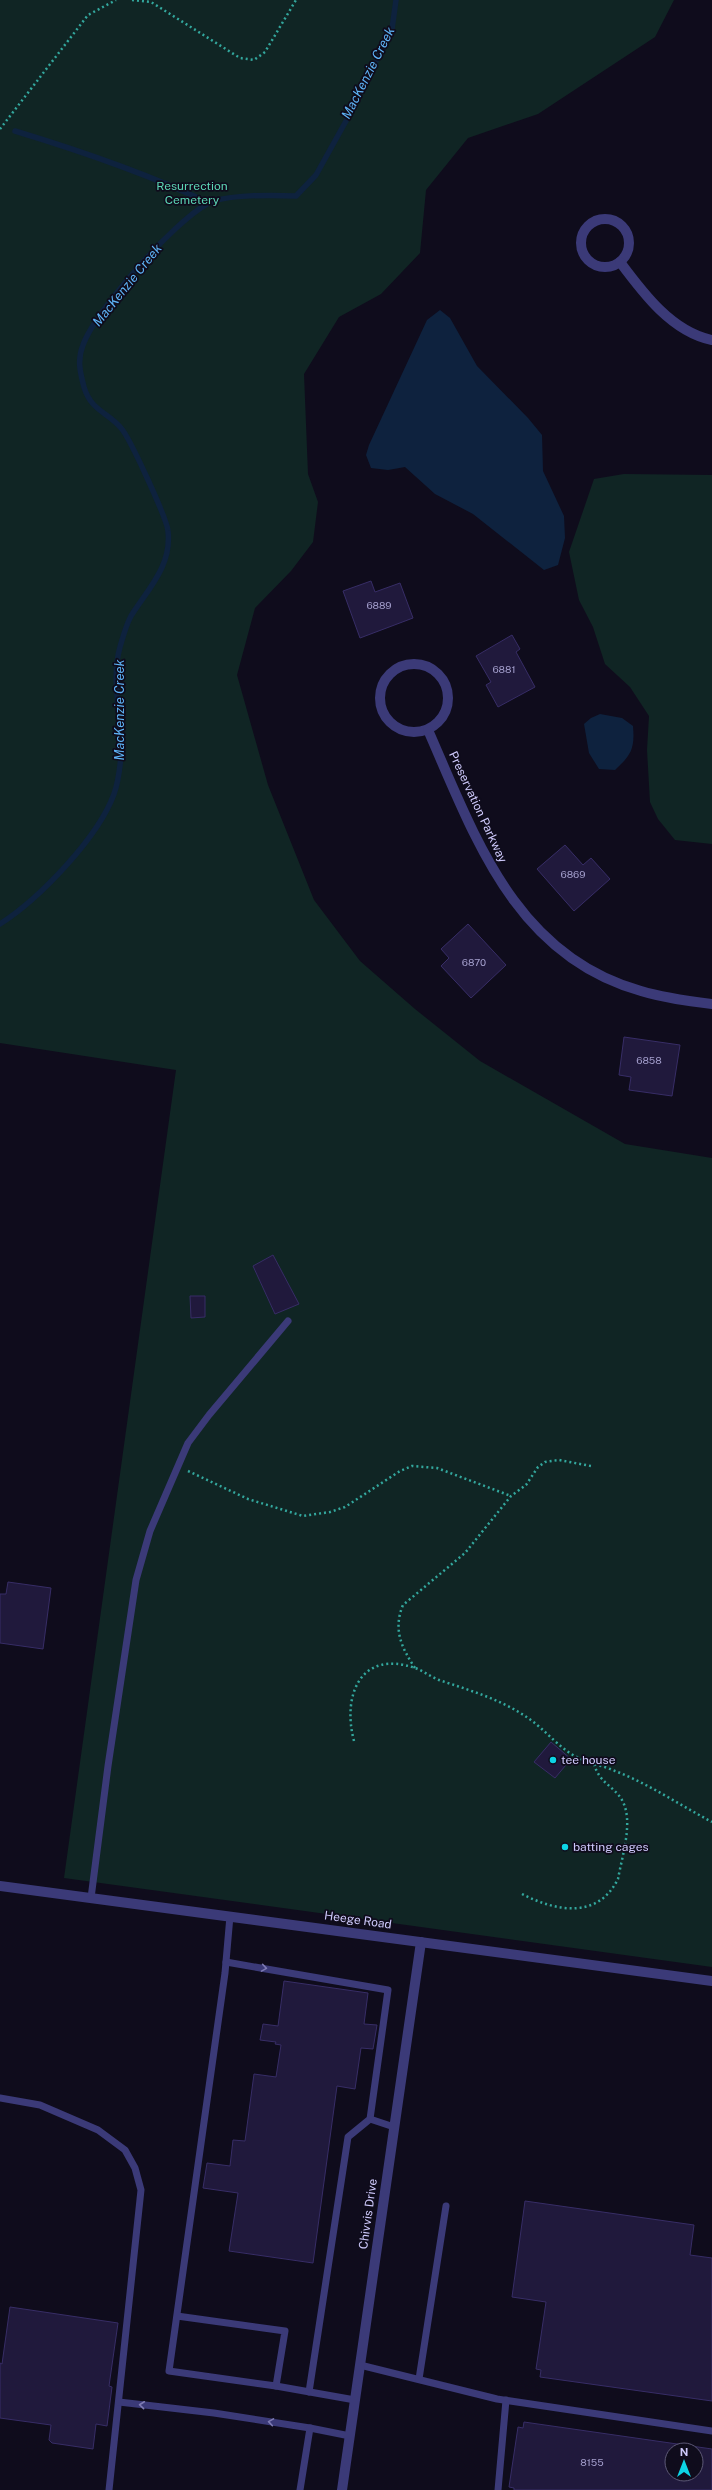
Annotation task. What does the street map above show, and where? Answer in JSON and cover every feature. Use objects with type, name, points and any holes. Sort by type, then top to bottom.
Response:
[{"type":"street","points":[[604,219],[614,221],[623,227],[628,235],[629,245],[627,255],[620,262],[611,267],[601,267],[592,264],[585,256],[582,242],[587,228],[595,222],[604,219]]},
{"type":"street","points":[[620,262],[657,307],[697,337],[712,340]]},
{"type":"street","points":[[416,664],[435,670],[447,687],[448,707],[437,724],[428,730],[413,732],[398,729],[384,714],[380,705],[381,689],[388,676],[396,669],[416,664]]},
{"type":"street","name":"Preservation Parkway","points":[[428,730],[479,845],[492,870],[531,924],[562,951],[586,968],[612,981],[671,999],[712,1004]]},
{"type":"street","name":"Heege Road","points":[[0,1886],[712,1980]]},
{"type":"street","name":"Chivvis Drive","points":[[342,2490],[421,1942]]},
{"type":"lane","points":[[91,1898],[108,1766],[136,1580],[150,1531],[188,1443],[209,1415],[288,1321]]},
{"type":"lane","points":[[230,1916],[226,1962],[169,2371],[276,2386],[355,2400]]},
{"type":"lane","points":[[226,1962],[388,1990],[370,2119],[348,2137],[309,2392]]},
{"type":"lane","points":[[0,2098],[40,2106],[98,2130],[125,2150],[135,2168],[141,2190],[140,2208],[109,2490]]},
{"type":"lane","points":[[370,2119],[394,2127]]},
{"type":"lane","points":[[419,2379],[446,2206]]},
{"type":"lane","points":[[177,2316],[285,2331],[276,2386]]},
{"type":"lane","points":[[360,2365],[506,2400],[712,2431]]},
{"type":"lane","points":[[498,2490],[506,2400]]},
{"type":"lane","points":[[119,2402],[214,2413],[310,2428],[350,2436]]},
{"type":"lane","points":[[300,2490],[310,2428]]},
{"type":"path","points":[[0,129],[88,15],[116,0]]},
{"type":"path","points":[[132,0],[151,2],[240,58],[254,60],[265,52],[296,0]]},
{"type":"path","points":[[590,1466],[559,1460],[545,1462],[538,1467],[526,1485],[511,1496],[465,1553],[403,1605],[399,1614],[398,1634],[406,1656],[415,1668],[425,1675],[485,1696],[509,1707],[529,1719],[570,1752],[638,1782],[712,1822]]},
{"type":"path","points":[[177,1466],[248,1498],[303,1516],[330,1512],[344,1507],[400,1471],[412,1466],[437,1468],[511,1496]]},
{"type":"path","points":[[354,1741],[350,1726],[352,1706],[361,1676],[368,1669],[378,1666],[415,1668]]},
{"type":"path","points":[[522,1894],[557,1907],[584,1908],[598,1904],[607,1898],[614,1887],[618,1879],[627,1824],[626,1810],[617,1794],[600,1779],[594,1763]]},
{"type":"green space","name":"Resurrection Cemetery","points":[[0,0],[674,0],[655,37],[538,114],[468,138],[426,190],[420,253],[381,294],[339,317],[304,374],[308,474],[318,502],[313,542],[291,571],[255,608],[237,675],[268,785],[314,900],[360,961],[415,1009],[480,1061],[625,1144],[712,1158],[712,1967],[64,1878],[176,1070],[0,1043]]},
{"type":"green space","points":[[624,474],[712,475],[712,844],[675,840],[658,819],[650,802],[647,750],[649,716],[630,687],[605,664],[593,627],[579,600],[569,552],[594,479]]},
{"type":"water","points":[[440,310],[450,318],[477,366],[528,418],[542,435],[543,471],[564,516],[565,538],[558,565],[544,570],[473,514],[435,494],[405,467],[388,470],[371,468],[366,455],[369,445],[427,320]]},
{"type":"water","points":[[600,714],[622,718],[633,726],[631,751],[625,760],[615,770],[599,769],[589,753],[584,724],[591,718]]},
{"type":"building","points":[[371,581],[375,592],[400,583],[413,618],[360,638],[343,591]]},
{"type":"building","points":[[512,635],[520,649],[516,652],[535,687],[498,707],[486,685],[491,682],[476,656]]},
{"type":"building","points":[[565,845],[583,865],[591,858],[610,879],[574,911],[537,869]]},
{"type":"building","points":[[468,924],[506,965],[471,998],[441,966],[449,958],[441,949]]},
{"type":"building","points":[[624,1037],[680,1045],[672,1096],[629,1090],[631,1077],[619,1075]]},
{"type":"building","points":[[273,1255],[299,1304],[275,1314],[253,1266]]},
{"type":"building","points":[[190,1296],[205,1296],[205,1317],[191,1318]]},
{"type":"building","points":[[8,1582],[51,1588],[43,1649],[0,1643],[0,1594],[6,1594]]},
{"type":"building","name":"tee house","points":[[551,1742],[571,1759],[555,1778],[534,1762]]},
{"type":"building","points":[[284,1981],[368,1993],[364,2024],[377,2025],[373,2049],[361,2048],[355,2089],[337,2086],[313,2263],[229,2251],[238,2193],[203,2188],[207,2163],[230,2166],[233,2140],[245,2141],[254,2074],[276,2077],[281,2045],[275,2044],[276,2042],[260,2040],[263,2024],[278,2026]]},
{"type":"building","points":[[525,2201],[694,2225],[690,2255],[712,2258],[712,2401],[540,2377],[541,2370],[536,2369],[546,2302],[512,2297]]},
{"type":"building","points":[[10,2307],[118,2323],[109,2386],[112,2387],[107,2426],[96,2424],[93,2449],[52,2443],[49,2440],[51,2425],[0,2418],[0,2363],[2,2364]]},
{"type":"building","points":[[524,2422],[664,2442],[664,2482],[704,2482],[704,2448],[712,2449],[712,2490],[514,2490],[514,2488],[509,2487],[518,2427],[523,2428]]},
{"type":"waterway","name":"MacKenzie Creek","points":[[0,924],[32,899],[66,866],[95,829],[114,794],[118,780],[121,756],[116,688],[117,660],[126,627],[131,616],[163,566],[168,544],[168,531],[162,511],[126,435],[116,423],[95,406],[87,395],[80,371],[80,356],[83,345],[90,330],[103,311],[137,268],[175,229],[193,214],[207,204],[225,198],[276,195],[296,196],[316,175],[346,121],[392,29],[396,0]]},
{"type":"waterway","points":[[15,131],[113,163],[209,203]]},
{"type":"place","name":"tee house","points":[[553,1760]]},
{"type":"place","name":"batting cages","points":[[565,1847]]}]
